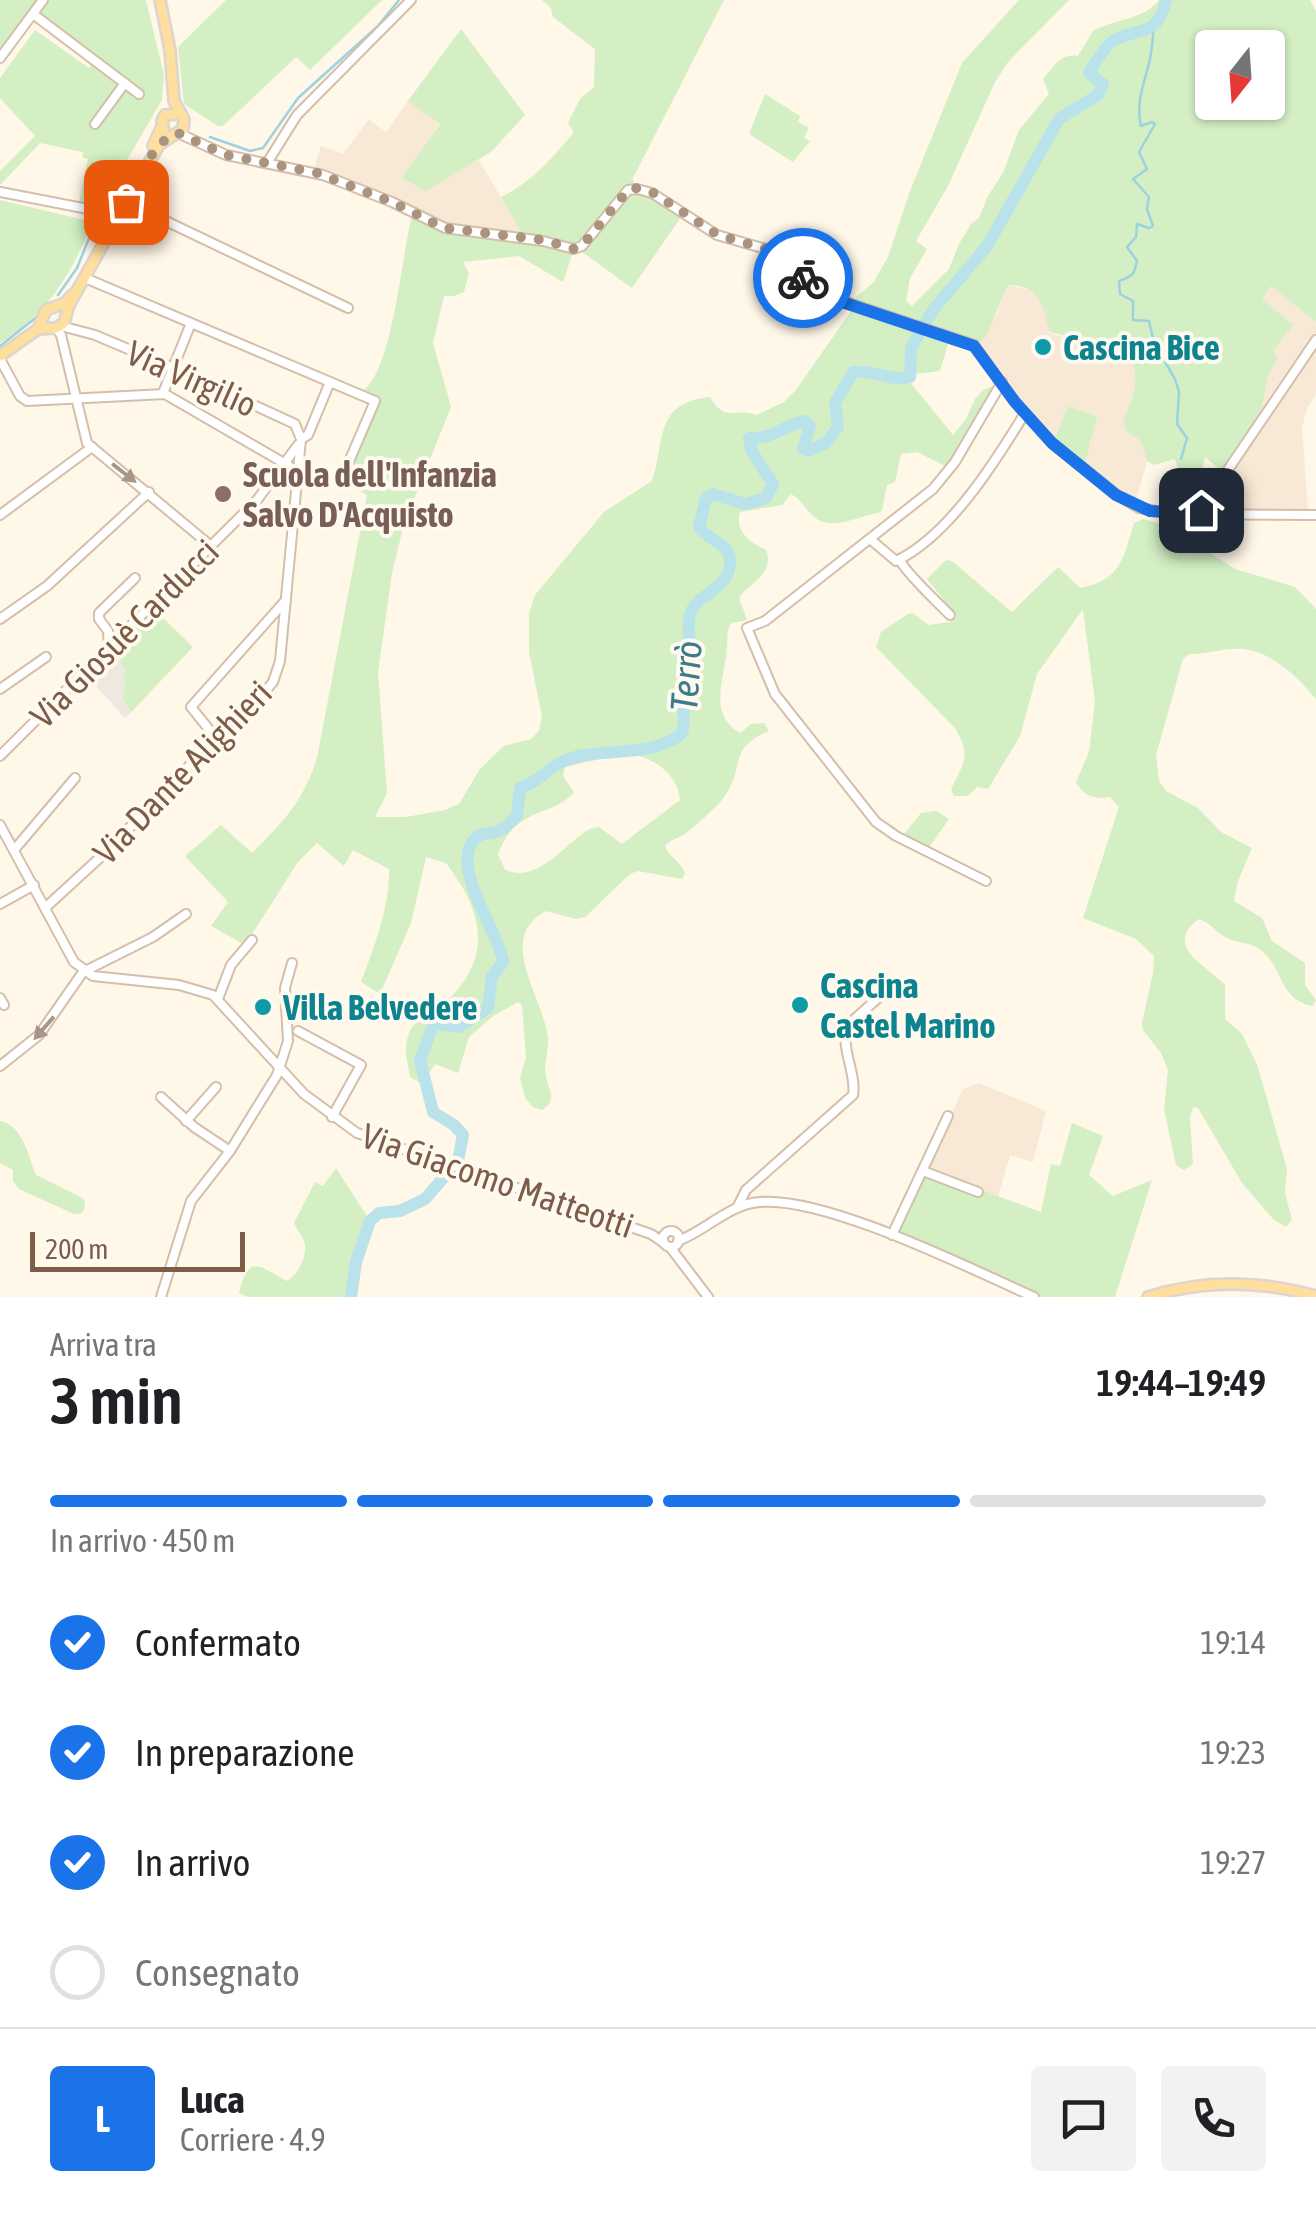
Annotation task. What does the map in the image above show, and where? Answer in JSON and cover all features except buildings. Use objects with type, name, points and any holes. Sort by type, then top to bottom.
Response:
[{"type":"main road","points":[[0,358],[54,323],[85,278],[162,126],[170,91],[158,0]]},
{"type":"main road","points":[[158,0],[170,50],[179,131]]},
{"type":"main road","points":[[166,114],[179,114]]},
{"type":"main road","points":[[162,126],[179,131]]},
{"type":"main road","points":[[54,323],[59,306],[71,297],[107,226],[159,145],[179,131]]},
{"type":"main road","points":[[54,323],[49,306],[59,306]]},
{"type":"main road","points":[[1148,1297],[1201,1284],[1242,1282],[1316,1296]]},
{"type":"street","points":[[0,58],[43,0]]},
{"type":"street","points":[[267,163],[297,114],[410,0]]},
{"type":"street","points":[[33,14],[140,94]]},
{"type":"street","points":[[95,124],[126,84]]},
{"type":"street","points":[[179,131],[226,155],[317,173],[444,228],[543,240],[574,249],[582,246],[628,190],[652,192],[718,235],[766,249],[834,298],[974,346],[1052,443],[1128,502],[1150,511],[1316,515]]},
{"type":"street","points":[[0,192],[88,209],[122,205],[348,308]]},
{"type":"street","points":[[88,209],[107,226]]},
{"type":"street","points":[[85,278],[374,401],[341,480]]},
{"type":"street","points":[[54,323],[84,436],[92,447],[211,546]]},
{"type":"street","name":"Via Virgilio","points":[[54,323],[173,368],[295,424],[301,440]]},
{"type":"street","points":[[163,394],[191,323]]},
{"type":"street","points":[[1198,514],[1316,340]]},
{"type":"street","points":[[0,358],[21,399],[30,402],[163,394],[298,470]]},
{"type":"street","name":"Via Giosuè Carducci","points":[[0,756],[257,500],[308,435],[330,382]]},
{"type":"street","points":[[986,882],[876,822],[775,694],[747,628],[765,622],[933,490],[955,462],[1002,382]]},
{"type":"street","points":[[870,539],[893,560],[900,560],[951,516],[1025,413]]},
{"type":"street","name":"Via Dante Alighieri","points":[[45,908],[106,852],[216,738],[247,713],[273,682],[280,661],[301,440]]},
{"type":"street","points":[[0,515],[92,447]]},
{"type":"street","points":[[0,619],[47,586],[149,492]]},
{"type":"street","points":[[900,560],[903,568],[950,615]]},
{"type":"street","points":[[109,649],[108,631],[99,619],[100,613],[136,578]]},
{"type":"street","points":[[216,738],[191,707],[286,600]]},
{"type":"street","points":[[0,690],[46,656]]},
{"type":"street","points":[[14,850],[75,778]]},
{"type":"street","points":[[0,825],[83,972],[190,988],[218,999],[231,965],[252,940]]},
{"type":"street","points":[[0,904],[34,885]]},
{"type":"street","points":[[0,1066],[45,1028],[83,972],[153,937],[186,914]]},
{"type":"street","points":[[161,1297],[191,1201],[230,1151],[275,1079],[288,1041],[285,988],[292,964]]},
{"type":"street","points":[[738,1208],[746,1190],[852,1095],[854,1080],[845,1031],[896,982]]},
{"type":"street","name":"Via Giacomo Matteotti","points":[[218,999],[278,1066],[332,1117],[361,1135],[672,1240],[759,1202],[796,1205],[892,1236],[1034,1297]]},
{"type":"street","points":[[298,1031],[361,1064],[332,1117]]},
{"type":"street","points":[[186,1122],[216,1087]]},
{"type":"street","points":[[160,1097],[186,1122],[230,1151]]},
{"type":"street","points":[[892,1236],[948,1116]]},
{"type":"street","points":[[923,1171],[978,1192]]},
{"type":"street","points":[[672,1240],[679,1260],[708,1297]]},
{"type":"shaded area","points":[[408,101],[440,123],[403,179],[459,171],[479,160],[523,235],[445,225],[401,205],[393,197],[314,169],[321,146],[343,154],[369,119],[386,132]]},
{"type":"shaded area","points":[[1008,285],[1033,291],[1044,303],[1049,332],[1065,338],[1083,338],[1125,354],[1133,367],[1138,388],[1129,409],[1127,432],[1141,441],[1147,461],[1136,501],[1085,463],[1097,416],[1068,406],[1054,440],[976,344],[996,316]]},
{"type":"shaded area","points":[[1271,286],[1316,322],[1316,394],[1302,428],[1308,512],[1197,509],[1261,413],[1268,376],[1278,358],[1273,351],[1292,325],[1261,299]]},
{"type":"shaded area","points":[[114,651],[123,659],[120,663],[150,693],[125,718],[87,676]]},
{"type":"shaded area","points":[[979,1083],[1046,1111],[1033,1162],[1010,1155],[998,1197],[926,1170],[963,1089]]},
{"type":"green space","points":[[0,0],[38,0],[0,51]]},
{"type":"green space","points":[[48,0],[146,0],[164,75],[162,100],[100,206],[78,207],[88,159],[82,157],[83,152],[40,143],[0,185],[0,171],[35,136],[0,98],[0,78],[35,30],[89,68],[96,59],[38,15]]},
{"type":"green space","points":[[226,0],[382,0],[310,70],[296,57],[223,126],[218,126],[184,104],[178,47]]},
{"type":"green space","points":[[542,0],[724,0],[633,178],[634,185],[625,188],[578,244],[523,235],[501,197],[532,177],[566,142],[574,132],[568,123],[580,99],[594,87],[595,49],[553,17],[551,8]]},
{"type":"green space","points":[[1019,0],[1069,0],[1008,62],[995,82],[948,186],[916,241],[927,249],[910,278],[906,301],[912,306],[949,269],[959,244],[979,218],[1003,173],[1019,130],[1049,94],[1043,79],[1062,59],[1078,56],[1093,31],[1145,12],[1159,0],[1310,0],[1316,11],[1316,322],[1271,286],[1262,299],[1293,325],[1273,351],[1278,358],[1268,376],[1261,413],[1223,472],[1205,457],[1200,481],[1181,479],[1175,459],[1154,465],[1147,461],[1141,441],[1127,432],[1123,421],[1135,379],[1128,359],[1106,344],[1049,331],[1042,305],[1027,289],[1008,285],[986,337],[976,344],[855,302],[873,283],[888,257],[962,63]]},
{"type":"green space","points":[[461,29],[525,115],[491,152],[426,191],[402,178],[440,124],[408,101]]},
{"type":"green space","points":[[765,94],[800,116],[798,122],[809,128],[804,138],[810,141],[793,162],[749,134]]},
{"type":"green space","points":[[637,192],[681,217],[632,288],[581,251],[623,200]]},
{"type":"green space","points":[[0,200],[93,222],[57,290],[32,318],[0,343]]},
{"type":"green space","points":[[412,216],[440,229],[573,252],[563,282],[519,256],[463,262],[469,273],[464,292],[444,296],[433,343],[451,407],[404,524],[392,573],[378,672],[387,793],[375,817],[406,817],[459,804],[480,769],[504,746],[531,739],[539,731],[542,717],[529,652],[529,613],[535,595],[604,512],[652,481],[664,427],[678,407],[710,397],[726,412],[757,415],[784,402],[851,311],[949,341],[940,371],[916,374],[910,382],[953,435],[983,390],[994,386],[1000,394],[947,467],[917,452],[901,454],[895,482],[887,485],[878,513],[829,523],[814,517],[791,494],[782,505],[740,512],[742,531],[766,550],[768,559],[764,572],[739,598],[747,620],[731,623],[728,629],[721,705],[723,716],[740,733],[751,724],[764,723],[769,731],[742,751],[731,786],[721,801],[665,846],[685,873],[682,879],[638,871],[585,917],[576,919],[546,911],[531,922],[524,936],[523,952],[548,1038],[545,1072],[551,1099],[542,1110],[525,1098],[520,1078],[526,1057],[522,1005],[518,1002],[493,1016],[469,1037],[458,1073],[435,1064],[422,1084],[410,1077],[406,1049],[410,1031],[462,985],[477,950],[475,916],[446,863],[426,857],[411,923],[380,994],[361,982],[384,912],[389,869],[353,850],[344,866],[317,843],[298,862],[245,945],[211,926],[228,902],[185,856],[221,825],[252,853],[291,810],[312,773],[367,495],[344,483],[377,401],[375,395],[364,390],[374,378],[389,335]],"holes":[[[627,753],[669,774],[680,800],[622,844],[599,827],[590,829],[540,867],[529,872],[505,870],[498,854],[515,827],[574,792],[563,776],[565,767]]]},
{"type":"green space","points":[[1068,406],[1097,416],[1085,463],[1054,440]]},
{"type":"green space","points":[[1143,519],[1167,526],[1235,569],[1295,587],[1316,609],[1316,699],[1285,668],[1255,651],[1189,654],[1183,659],[1156,755],[1159,781],[1166,791],[1198,808],[1221,832],[1252,848],[1234,901],[1262,918],[1272,941],[1305,963],[1305,985],[1316,1000],[1313,1006],[1294,997],[1269,958],[1257,948],[1221,935],[1199,919],[1189,929],[1186,947],[1225,985],[1225,1019],[1242,1034],[1257,1064],[1287,1169],[1285,1193],[1292,1220],[1286,1227],[1273,1219],[1242,1183],[1198,1108],[1193,1107],[1190,1117],[1193,1164],[1184,1170],[1176,1165],[1164,1109],[1168,1070],[1142,1023],[1154,956],[1136,939],[1083,918],[1119,807],[1110,797],[1086,794],[1076,782],[1089,752],[1095,702],[1083,609],[1037,674],[1020,736],[988,789],[977,787],[968,796],[954,796],[951,789],[964,758],[963,744],[954,727],[876,647],[881,632],[908,614],[913,613],[928,625],[950,622],[957,616],[927,579],[946,560],[1012,612],[1058,567],[1080,588],[1104,580],[1123,557],[1134,523]]},
{"type":"green space","points":[[155,610],[193,647],[131,712],[123,699],[126,680],[122,675],[126,670],[114,651]]},
{"type":"green space","points":[[936,811],[949,819],[927,850],[901,838],[921,813]]},
{"type":"green space","points":[[0,1121],[19,1135],[36,1175],[84,1199],[82,1213],[74,1214],[19,1189],[13,1181],[13,1170],[0,1163]]},
{"type":"green space","points":[[1072,1123],[1103,1136],[1089,1175],[1113,1196],[1152,1180],[1115,1297],[1041,1297],[899,1232],[926,1170],[1041,1212],[1051,1164],[1060,1166]]},
{"type":"green space","points":[[336,1168],[372,1224],[366,1237],[356,1297],[248,1297],[239,1293],[246,1272],[255,1266],[287,1281],[294,1275],[305,1250],[294,1223],[315,1182],[323,1186]]},
{"type":"waterway","points":[[210,137],[250,151],[263,148],[298,98],[378,26],[399,0]]},
{"type":"waterway","name":"Terrò","points":[[351,1297],[356,1262],[370,1221],[379,1213],[400,1211],[425,1199],[458,1161],[463,1135],[433,1112],[420,1060],[434,1023],[459,1027],[488,1008],[492,976],[503,962],[471,880],[469,849],[477,837],[501,830],[517,816],[520,788],[560,763],[590,754],[655,747],[682,733],[690,615],[729,570],[729,554],[699,527],[706,498],[713,494],[745,504],[766,498],[773,484],[752,452],[749,438],[764,437],[805,421],[810,426],[803,448],[808,451],[826,443],[838,427],[835,403],[853,372],[910,377],[911,348],[933,310],[987,246],[1059,119],[1098,95],[1103,84],[1089,73],[1100,56],[1113,41],[1152,27],[1166,0]]},
{"type":"waterway","points":[[1154,25],[1139,109],[1141,126],[1155,124],[1139,152],[1147,169],[1133,179],[1149,197],[1147,209],[1153,226],[1137,224],[1136,237],[1127,247],[1137,261],[1135,270],[1119,281],[1120,294],[1133,301],[1133,320],[1149,321],[1154,343],[1175,379],[1179,392],[1177,424],[1187,438],[1181,459]]},
{"type":"waterway","points":[[58,295],[77,268],[95,223]]},
{"type":"waterway","points":[[0,346],[38,316]]},
{"type":"way so far","points":[[126,202],[159,145],[178,133],[226,155],[317,173],[392,202],[444,228],[543,240],[574,249],[582,246],[628,190],[637,188],[652,192],[718,235],[766,249],[803,278]]},
{"type":"place","name":"Cascina Bice","points":[[1043,347]]},
{"type":"place","name":"Scuola dell'Infanzia Salvo D'Acquisto","points":[[223,494]]},
{"type":"place","name":"Cascina Castel Marino","points":[[800,1005]]},
{"type":"place","name":"Villa Belvedere","points":[[263,1007]]},
{"type":"route","points":[[803,278],[842,302],[974,346],[1015,402],[1052,443],[1116,495],[1150,511],[1198,514],[1201,510]]}]
